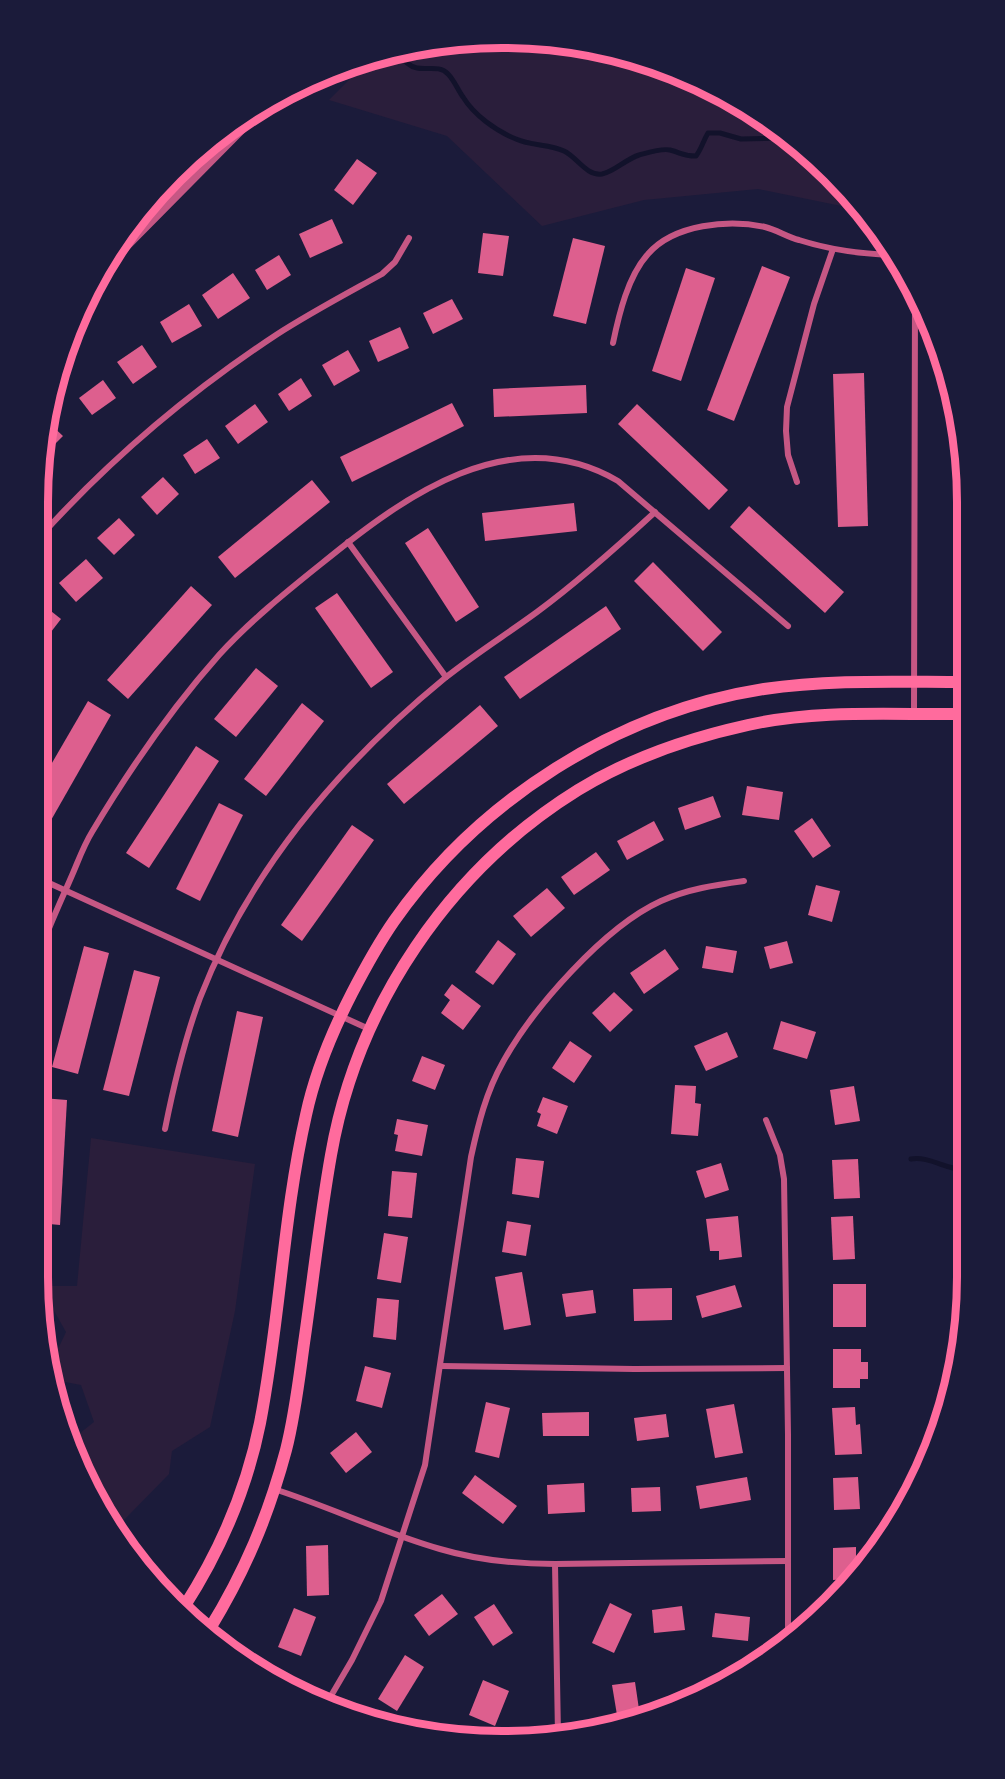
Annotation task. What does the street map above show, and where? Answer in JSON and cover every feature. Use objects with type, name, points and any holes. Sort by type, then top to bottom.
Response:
[{"type":"main road","points":[[186,1603],[210,1563],[225,1531],[248,1468],[260,1423],[305,1116],[318,1072],[340,1016],[370,959],[392,923],[438,867],[514,796],[556,768],[626,731],[673,712],[719,698],[764,689],[809,684],[957,682]]},
{"type":"main road","points":[[212,1625],[244,1569],[274,1489],[295,1407],[331,1156],[350,1074],[388,992],[413,950],[442,911],[496,852],[531,824],[577,791],[653,753],[697,738],[748,725],[818,715],[957,714]]},
{"type":"street","points":[[133,239],[237,134]]},
{"type":"street","points":[[613,343],[625,297],[648,253],[679,234],[700,226],[724,223],[743,224],[766,228],[796,240],[833,249],[883,255]]},
{"type":"street","points":[[48,529],[102,472],[169,413],[222,372],[277,334],[382,274],[395,262],[409,238]]},
{"type":"street","points":[[797,482],[787,443],[787,407],[814,304],[833,249]]},
{"type":"street","points":[[914,714],[915,313]]},
{"type":"street","points":[[48,933],[90,835],[143,753],[220,654],[293,587],[348,542],[405,501],[435,483],[463,471],[489,464],[528,459],[559,459],[581,463],[602,471],[618,481],[788,626]]},
{"type":"street","points":[[165,1129],[174,1081],[185,1044],[200,998],[217,960],[260,880],[289,837],[321,796],[357,758],[446,677],[597,565],[655,512]]},
{"type":"street","points":[[348,542],[446,677]]},
{"type":"street","points":[[331,1697],[352,1660],[381,1601],[425,1465],[471,1157],[479,1122],[503,1062],[524,1030],[554,992],[611,933],[660,901],[710,885],[744,881]]},
{"type":"street","points":[[48,883],[369,1029]]},
{"type":"street","points":[[766,1120],[780,1155],[784,1179],[788,1630]]},
{"type":"street","points":[[441,1366],[634,1369],[787,1368]]},
{"type":"street","points":[[274,1489],[402,1536],[441,1549],[480,1558],[527,1564],[788,1561]]},
{"type":"street","points":[[555,1564],[558,1727]]},
{"type":"shaded area","points":[[502,48],[532,49],[591,57],[649,72],[704,95],[730,109],[779,142],[802,161],[848,207],[758,189],[644,200],[542,226],[447,136],[329,100],[357,72],[385,63],[443,52]]},
{"type":"shaded area","points":[[91,1138],[255,1164],[235,1311],[210,1427],[172,1451],[169,1474],[120,1522],[95,1478],[77,1435],[94,1422],[81,1385],[60,1381],[57,1365],[55,1351],[66,1332],[49,1302],[48,1286],[77,1286]]},
{"type":"building","points":[[357,159],[377,173],[353,205],[334,190]]},
{"type":"building","points":[[332,219],[343,243],[310,258],[299,234]]},
{"type":"building","points":[[483,233],[509,236],[503,276],[478,273]]},
{"type":"building","points":[[573,238],[605,246],[586,324],[553,316]]},
{"type":"building","points":[[279,255],[291,275],[267,290],[255,270]]},
{"type":"building","points":[[762,266],[790,277],[734,421],[707,410]]},
{"type":"building","points":[[686,268],[715,278],[681,381],[652,371]]},
{"type":"building","points":[[233,273],[250,298],[218,319],[202,295]]},
{"type":"building","points":[[452,299],[463,319],[433,334],[423,313]]},
{"type":"building","points":[[189,304],[202,326],[172,343],[160,322]]},
{"type":"building","points":[[400,327],[409,348],[378,362],[369,341]]},
{"type":"building","points":[[142,345],[157,367],[133,384],[117,362]]},
{"type":"building","points":[[348,350],[360,371],[334,386],[322,365]]},
{"type":"building","points":[[864,373],[868,526],[838,527],[833,374]]},
{"type":"building","points":[[301,378],[312,396],[289,411],[278,394]]},
{"type":"building","points":[[103,380],[116,398],[92,415],[79,398]]},
{"type":"building","points":[[586,385],[587,413],[494,417],[493,389]]},
{"type":"building","points":[[452,403],[464,426],[352,482],[340,457]]},
{"type":"building","points":[[255,404],[268,422],[238,444],[225,426]]},
{"type":"building","points":[[637,404],[728,490],[709,510],[618,424]]},
{"type":"building","points":[[55,428],[63,436],[52,447]]},
{"type":"building","points":[[207,439],[220,458],[195,474],[183,455]]},
{"type":"building","points":[[163,477],[179,494],[157,515],[141,497]]},
{"type":"building","points":[[312,480],[330,502],[235,578],[218,557]]},
{"type":"building","points":[[574,503],[577,531],[485,541],[482,513]]},
{"type":"building","points":[[749,506],[844,592],[825,613],[730,527]]},
{"type":"building","points":[[119,518],[135,535],[114,555],[97,538]]},
{"type":"building","points":[[428,528],[479,607],[456,622],[405,543]]},
{"type":"building","points":[[86,559],[103,578],[76,602],[59,583]]},
{"type":"building","points":[[653,562],[722,632],[703,651],[634,581]]},
{"type":"building","points":[[191,586],[212,605],[128,699],[107,680]]},
{"type":"building","points":[[337,593],[393,672],[371,688],[315,608]]},
{"type":"building","points":[[606,606],[621,629],[520,699],[504,677]]},
{"type":"building","points":[[48,609],[61,619],[48,636]]},
{"type":"building","points":[[256,668],[278,686],[236,737],[214,719]]},
{"type":"building","points":[[88,701],[111,715],[50,822],[48,821],[48,770]]},
{"type":"building","points":[[302,703],[324,721],[266,796],[244,779]]},
{"type":"building","points":[[480,705],[498,726],[404,804],[387,784]]},
{"type":"building","points":[[196,746],[219,761],[149,868],[126,853]]},
{"type":"building","points":[[747,786],[783,792],[779,820],[742,815]]},
{"type":"building","points":[[713,796],[721,817],[685,830],[678,808]]},
{"type":"building","points":[[219,803],[243,815],[200,901],[176,889]]},
{"type":"building","points":[[812,818],[831,846],[813,858],[794,831]]},
{"type":"building","points":[[654,821],[664,840],[627,860],[617,841]]},
{"type":"building","points":[[352,825],[374,840],[302,941],[281,925]]},
{"type":"building","points":[[596,852],[610,870],[574,895],[561,877]]},
{"type":"building","points":[[816,885],[840,891],[832,922],[808,915]]},
{"type":"building","points":[[547,888],[565,908],[531,937],[513,916]]},
{"type":"building","points":[[498,940],[516,954],[493,985],[475,972]]},
{"type":"building","points":[[787,941],[793,963],[770,969],[764,947]]},
{"type":"building","points":[[84,946],[109,953],[78,1074],[52,1067]]},
{"type":"building","points":[[706,946],[737,951],[733,973],[702,968]]},
{"type":"building","points":[[665,949],[679,969],[644,994],[630,973]]},
{"type":"building","points":[[134,970],[160,977],[129,1096],[103,1090]]},
{"type":"building","points":[[452,984],[481,1006],[463,1030],[441,1013],[450,1000],[444,995]]},
{"type":"building","points":[[614,992],[633,1010],[610,1032],[592,1013]]},
{"type":"building","points":[[237,1011],[263,1017],[238,1137],[212,1131]]},
{"type":"building","points":[[781,1021],[816,1032],[807,1059],[773,1049]]},
{"type":"building","points":[[727,1032],[738,1057],[706,1071],[694,1046]]},
{"type":"building","points":[[570,1041],[592,1056],[574,1083],[552,1068]]},
{"type":"building","points":[[422,1056],[445,1065],[435,1090],[412,1081]]},
{"type":"building","points":[[675,1085],[696,1086],[695,1103],[701,1104],[698,1136],[671,1134]]},
{"type":"building","points":[[854,1086],[860,1121],[835,1125],[830,1090]]},
{"type":"building","points":[[543,1097],[568,1106],[557,1134],[537,1126],[541,1114],[537,1112]]},
{"type":"building","points":[[48,1098],[67,1100],[60,1225],[48,1224]]},
{"type":"building","points":[[397,1119],[428,1125],[422,1156],[395,1151],[398,1135],[394,1134]]},
{"type":"building","points":[[516,1158],[544,1161],[539,1198],[512,1194]]},
{"type":"building","points":[[858,1159],[860,1198],[834,1199],[832,1160]]},
{"type":"building","points":[[721,1163],[729,1190],[705,1198],[696,1171]]},
{"type":"building","points":[[392,1171],[417,1173],[412,1218],[388,1216]]},
{"type":"building","points":[[738,1216],[742,1257],[719,1260],[719,1251],[710,1251],[706,1219]]},
{"type":"building","points":[[853,1216],[855,1259],[833,1260],[831,1217]]},
{"type":"building","points":[[507,1221],[531,1225],[526,1256],[502,1252]]},
{"type":"building","points":[[384,1233],[408,1237],[401,1283],[377,1279]]},
{"type":"building","points":[[522,1272],[531,1325],[504,1330],[495,1277]]},
{"type":"building","points":[[833,1284],[866,1284],[866,1327],[833,1327]]},
{"type":"building","points":[[735,1285],[742,1307],[702,1318],[696,1296]]},
{"type":"building","points":[[672,1288],[672,1320],[634,1321],[633,1289]]},
{"type":"building","points":[[593,1290],[596,1313],[566,1317],[562,1294]]},
{"type":"building","points":[[377,1298],[399,1300],[396,1340],[373,1337]]},
{"type":"building","points":[[833,1349],[861,1349],[861,1362],[868,1362],[868,1379],[860,1379],[860,1388],[833,1388]]},
{"type":"building","points":[[365,1366],[391,1373],[382,1408],[356,1401]]},
{"type":"building","points":[[486,1402],[510,1408],[499,1458],[475,1452]]},
{"type":"building","points":[[734,1404],[743,1453],[715,1458],[706,1409]]},
{"type":"building","points":[[855,1407],[856,1425],[860,1424],[862,1454],[835,1455],[832,1408]]},
{"type":"building","points":[[589,1412],[589,1436],[543,1436],[542,1413]]},
{"type":"building","points":[[666,1414],[669,1437],[637,1441],[634,1418]]},
{"type":"building","points":[[356,1432],[372,1452],[346,1473],[330,1453]]},
{"type":"building","points":[[475,1475],[517,1506],[503,1524],[462,1493]]},
{"type":"building","points":[[747,1477],[751,1500],[700,1509],[696,1486]]},
{"type":"building","points":[[858,1477],[860,1509],[834,1510],[833,1478]]},
{"type":"building","points":[[584,1483],[585,1512],[548,1514],[547,1485]]},
{"type":"building","points":[[660,1487],[661,1511],[632,1512],[631,1488]]},
{"type":"building","points":[[328,1545],[329,1595],[307,1596],[306,1546]]},
{"type":"building","points":[[856,1547],[856,1561],[841,1579],[833,1580],[833,1548]]},
{"type":"building","points":[[442,1594],[458,1614],[429,1636],[414,1615]]},
{"type":"building","points":[[610,1603],[632,1614],[614,1653],[592,1643]]},
{"type":"building","points":[[494,1604],[513,1633],[493,1646],[474,1617]]},
{"type":"building","points":[[682,1606],[685,1630],[654,1633],[652,1610]]},
{"type":"building","points":[[294,1608],[316,1617],[301,1656],[278,1647]]},
{"type":"building","points":[[715,1613],[750,1617],[748,1641],[712,1637]]},
{"type":"building","points":[[405,1655],[424,1667],[397,1711],[378,1699]]},
{"type":"building","points":[[483,1680],[509,1691],[495,1726],[469,1715]]},
{"type":"building","points":[[635,1682],[639,1710],[617,1717],[612,1685]]},
{"type":"waterway","points":[[404,59],[414,67],[445,71],[473,110],[501,132],[522,141],[564,151],[596,174],[607,173],[634,157],[658,150],[670,150],[696,156],[708,133],[720,133],[741,139],[774,138]]},
{"type":"waterway","points":[[911,1159],[925,1159],[957,1169]]}]
